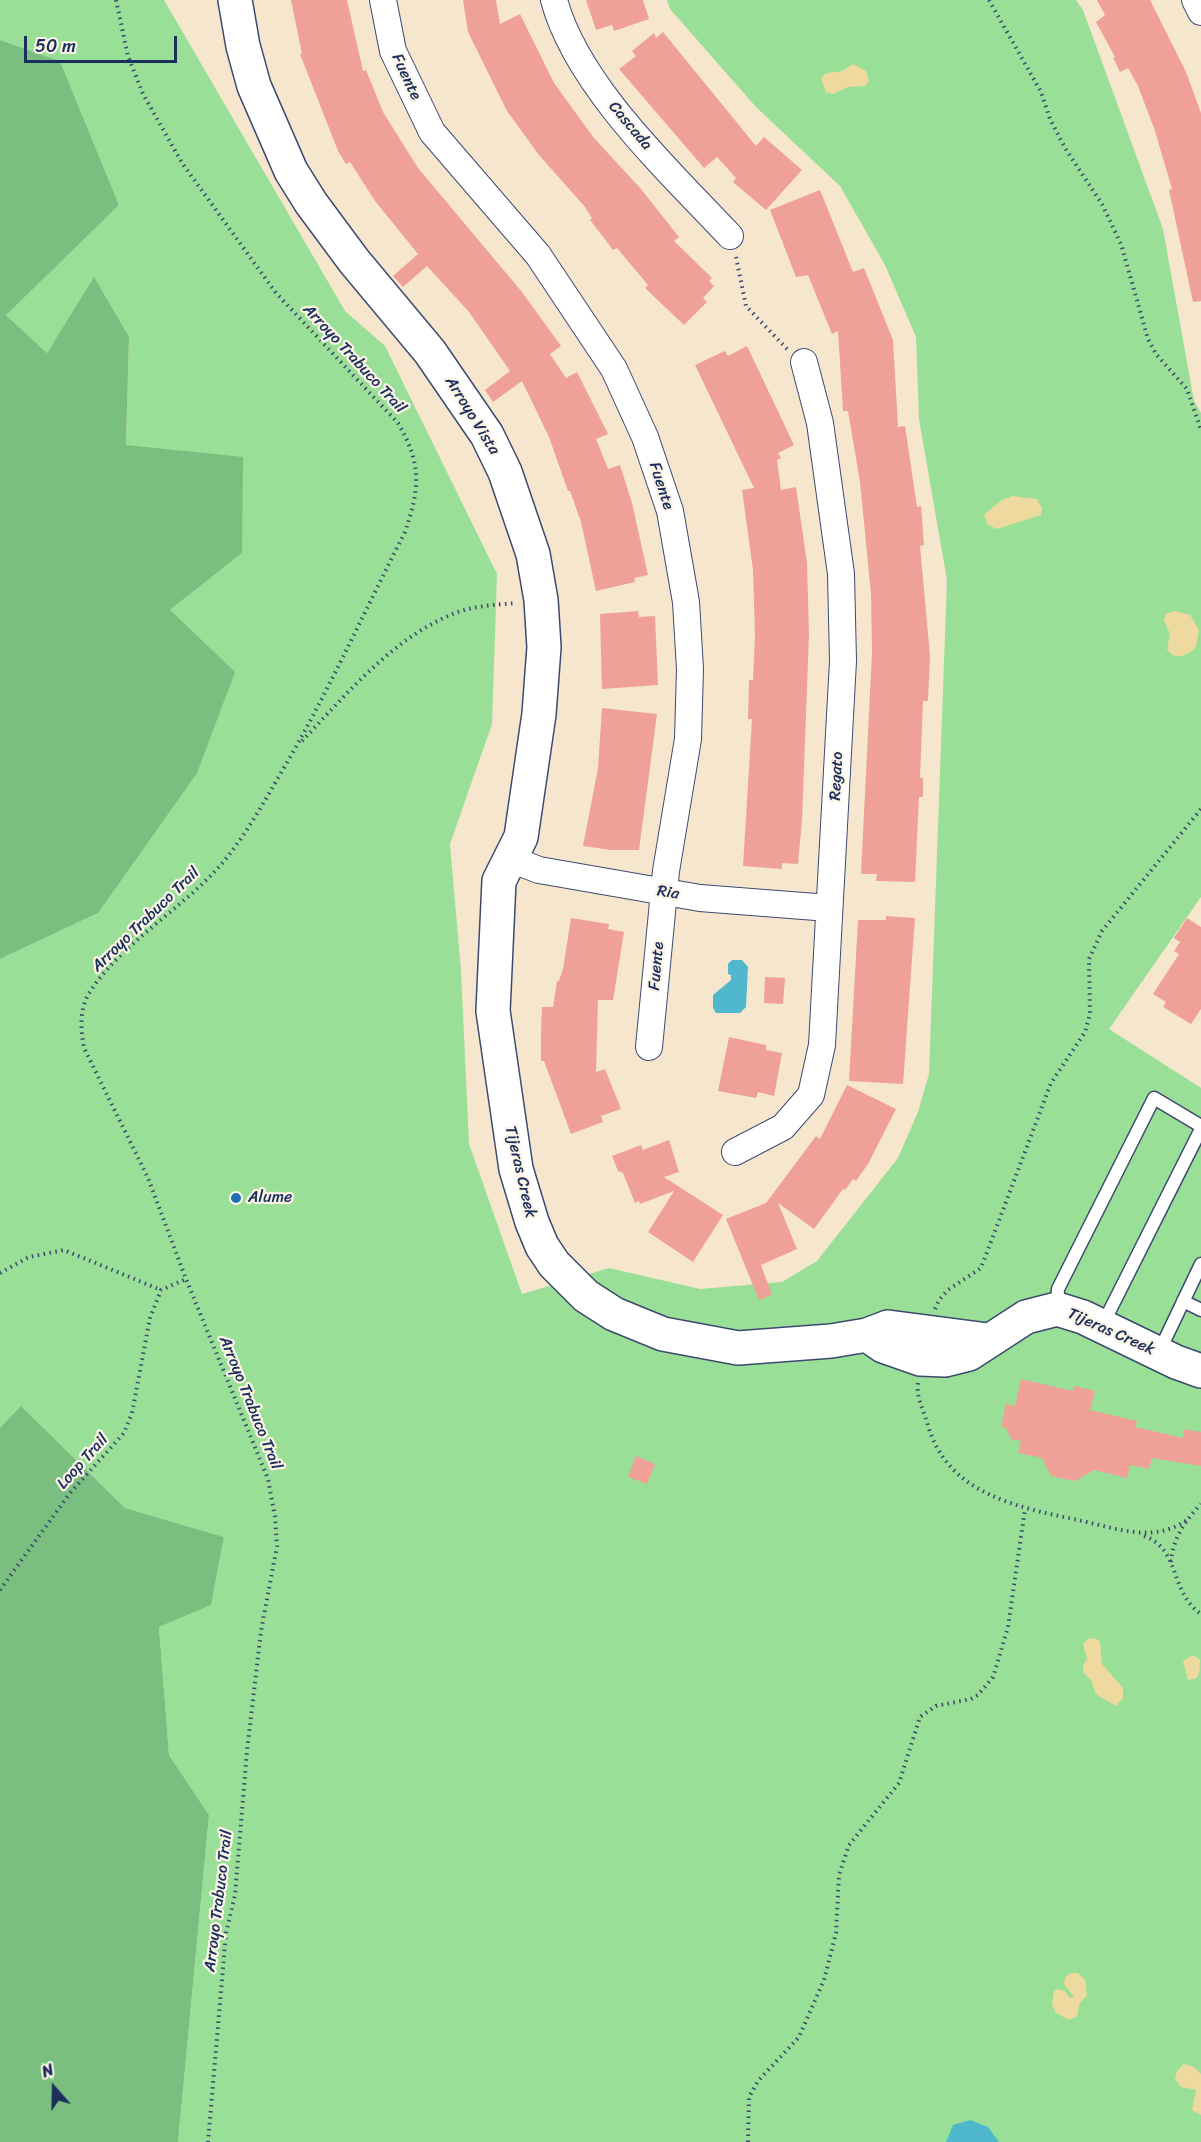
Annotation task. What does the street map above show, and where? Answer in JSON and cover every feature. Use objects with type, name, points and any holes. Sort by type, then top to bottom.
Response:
[{"type":"street","name":"Arroyo Vista","points":[[235,0],[243,46],[254,86],[291,171],[311,203],[430,352],[487,435],[523,520],[533,554],[541,600],[544,647],[539,714],[521,837],[505,870]]},
{"type":"street","name":"Fuente","points":[[384,0],[393,51],[432,132],[538,255],[614,369],[645,437],[670,511],[686,602],[690,669],[688,740],[664,893],[649,1047]]},
{"type":"street","name":"Cascada","points":[[554,0],[571,46],[590,79],[666,168],[730,236]]},
{"type":"street","points":[[1195,0],[1201,12]]},
{"type":"street","name":"Regato","points":[[735,1152],[783,1127],[811,1095],[822,1045],[843,661],[841,574],[820,423],[804,362]]},
{"type":"street","name":"Ria","points":[[505,870],[539,870],[711,900],[829,908]]},
{"type":"street","name":"Tijeras Creek","points":[[505,870],[494,1034],[516,1169],[532,1222],[554,1264],[586,1296],[614,1314],[663,1334],[738,1348],[831,1341],[867,1335],[888,1327],[924,1346],[988,1340],[1026,1317],[1057,1309],[1102,1326],[1201,1371]]},
{"type":"lane","points":[[1057,1309],[1058,1289],[1154,1098],[1201,1128],[1102,1326]]},
{"type":"lane","points":[[1158,1353],[1201,1264]]},
{"type":"lane","points":[[1183,1302],[1201,1310]]},
{"type":"path","name":"Arroyo Trabuco Trail","points":[[116,0],[128,57],[140,85],[182,164],[276,293],[398,423],[412,447],[418,474],[415,503],[405,532],[298,745],[246,833],[217,869],[110,968],[88,996],[82,1014],[84,1048],[99,1083],[148,1178],[186,1279],[268,1479],[275,1517],[277,1546],[261,1630],[247,1751],[235,1895],[226,1933],[208,2142]]},
{"type":"path","points":[[989,0],[1041,92],[1050,119],[1065,148],[1102,204],[1120,244],[1148,339],[1156,354],[1187,389],[1201,430]]},
{"type":"path","points":[[730,236],[746,306],[772,336],[804,362]]},
{"type":"path","points":[[298,745],[394,649],[449,615],[486,605],[541,600]]},
{"type":"path","points":[[1201,809],[1102,931],[1093,947],[1087,971],[1090,1014],[1085,1032],[1051,1083],[981,1268],[948,1290],[939,1300],[924,1346],[918,1396],[936,1449],[969,1483],[993,1498],[1025,1509],[1139,1534],[1156,1542],[1171,1562],[1180,1592],[1186,1602],[1201,1614]]},
{"type":"path","points":[[0,1273],[28,1257],[64,1250],[161,1290],[186,1279]]},
{"type":"path","name":"Loop Trail","points":[[0,1590],[70,1493],[124,1433],[132,1413],[150,1318],[161,1290]]},
{"type":"path","points":[[1171,1562],[1176,1538],[1187,1520],[1201,1504]]},
{"type":"path","points":[[748,2142],[749,2097],[758,2081],[799,2037],[824,1980],[836,1933],[839,1875],[849,1845],[898,1783],[920,1717],[936,1706],[961,1702],[978,1695],[993,1677],[1008,1627],[1025,1509]]},
{"type":"path","points":[[1139,1534],[1162,1532],[1187,1520]]},
{"type":"green space","points":[[0,0],[164,0],[345,311],[385,346],[497,574],[492,724],[450,844],[461,971],[469,1144],[522,1294],[609,1268],[700,1289],[782,1282],[817,1261],[898,1158],[918,1112],[929,1074],[947,580],[919,419],[916,337],[885,265],[840,186],[756,107],[670,9],[667,0],[1076,0],[1083,10],[1163,229],[1194,401],[1201,413],[1201,897],[1109,1029],[1201,1088],[1201,2142],[178,2142],[209,1815],[169,1755],[159,1627],[211,1605],[224,1537],[125,1508],[22,1407],[0,1428],[0,959],[98,913],[170,610],[242,553],[126,446],[129,338],[94,278],[47,353],[5,314],[119,205],[60,61],[0,40]]},
{"type":"green space","points":[[0,40],[60,61],[119,205],[6,315],[47,353],[94,277],[129,337],[126,445],[243,457],[242,553],[170,610],[235,672],[197,773],[98,913],[0,959]]},
{"type":"green space","points":[[21,1406],[125,1508],[224,1537],[211,1605],[159,1627],[169,1755],[209,1815],[178,2142],[0,2142],[0,1428]]},
{"type":"sand","points":[[853,64],[866,71],[869,80],[866,86],[848,87],[833,94],[826,92],[821,79],[829,73],[844,70]]},
{"type":"sand","points":[[1012,496],[1037,499],[1042,508],[1041,515],[997,529],[988,525],[984,516],[986,513],[1002,500]]},
{"type":"sand","points":[[1175,611],[1190,615],[1199,630],[1196,647],[1181,656],[1173,655],[1167,649],[1170,634],[1164,620],[1166,614]]},
{"type":"sand","points":[[1095,1638],[1100,1642],[1102,1664],[1123,1688],[1123,1698],[1116,1706],[1096,1694],[1091,1680],[1083,1672],[1083,1665],[1087,1659],[1083,1644],[1088,1639]]},
{"type":"sand","points":[[1193,1655],[1200,1660],[1199,1674],[1196,1678],[1188,1680],[1183,1661]]},
{"type":"sand","points":[[1078,1973],[1085,1980],[1087,1995],[1080,2003],[1077,2016],[1069,2020],[1056,2013],[1052,2004],[1054,1991],[1058,1989],[1065,1991],[1070,1998],[1074,1997],[1064,1984],[1066,1976]]},
{"type":"sand","points":[[1184,2064],[1194,2067],[1201,2074],[1201,2115],[1192,2110],[1196,2090],[1181,2087],[1175,2079],[1177,2071]]},
{"type":"water","points":[[732,960],[742,960],[748,967],[746,1007],[740,1013],[716,1013],[713,1008],[713,995],[731,980],[731,975],[728,974],[728,964]]},
{"type":"water","points":[[970,2120],[988,2127],[999,2142],[946,2142],[953,2125]]},
{"type":"building","points":[[291,0],[347,0],[363,71],[366,70],[383,112],[418,168],[522,292],[561,346],[550,354],[566,378],[577,372],[608,434],[596,439],[608,469],[620,465],[632,503],[648,575],[634,578],[635,582],[596,591],[581,522],[549,437],[522,381],[493,402],[485,390],[510,371],[469,312],[427,266],[403,287],[393,276],[418,254],[375,201],[350,162],[346,164],[338,151],[300,54],[302,54]]},
{"type":"building","points":[[463,0],[496,0],[500,24],[520,14],[554,83],[594,138],[641,189],[679,237],[674,241],[712,278],[709,281],[714,286],[703,298],[707,302],[684,325],[645,288],[648,285],[617,248],[613,250],[590,220],[592,218],[585,207],[539,155],[507,111],[468,32]]},
{"type":"building","points":[[586,0],[643,0],[649,19],[614,31],[612,25],[596,30]]},
{"type":"building","points":[[1097,0],[1150,0],[1186,72],[1201,113],[1201,301],[1193,302],[1169,190],[1172,189],[1155,131],[1138,86],[1128,68],[1120,72],[1113,58],[1115,57],[1096,22],[1105,15]]},
{"type":"building","points":[[663,32],[756,146],[764,137],[802,170],[766,210],[733,182],[736,178],[717,157],[704,168],[619,69],[636,56],[632,51],[654,33],[656,38]]},
{"type":"building","points":[[820,190],[853,272],[864,268],[893,340],[898,427],[905,426],[917,507],[921,506],[924,545],[920,546],[930,656],[928,701],[923,701],[920,778],[923,778],[923,797],[919,797],[915,882],[876,881],[877,874],[861,874],[872,652],[871,594],[860,482],[848,411],[843,411],[838,331],[832,334],[808,275],[796,277],[770,210]]},
{"type":"building","points":[[747,346],[794,445],[778,453],[781,458],[777,460],[781,490],[796,487],[807,563],[809,634],[802,820],[798,864],[782,863],[782,869],[743,866],[752,719],[748,719],[749,680],[753,680],[755,635],[753,570],[742,490],[754,488],[695,365],[725,351],[728,356]]},
{"type":"building","points":[[638,611],[639,617],[655,616],[658,685],[602,689],[600,614]]},
{"type":"building","points":[[602,708],[657,714],[639,850],[611,850],[583,846],[598,768]]},
{"type":"building","points":[[886,916],[915,918],[903,1084],[849,1081],[858,920],[886,920]]},
{"type":"building","points":[[571,918],[609,924],[608,929],[624,932],[613,1000],[598,1000],[596,1072],[605,1069],[621,1109],[601,1116],[603,1122],[571,1134],[544,1061],[541,1061],[541,1032],[542,1007],[553,1007],[557,981],[563,969]]},
{"type":"building","points":[[1187,918],[1201,927],[1201,1009],[1191,1024],[1163,1007],[1166,1002],[1153,994],[1179,954],[1174,951],[1180,942],[1174,938]]},
{"type":"building","points":[[765,977],[785,978],[783,1004],[764,1003]]},
{"type":"building","points":[[729,1037],[766,1045],[766,1050],[782,1053],[774,1096],[758,1092],[756,1098],[718,1091]]},
{"type":"building","points":[[847,1085],[896,1109],[868,1164],[856,1181],[853,1179],[845,1190],[843,1189],[814,1229],[778,1203],[797,1249],[761,1265],[772,1295],[759,1300],[726,1219],[766,1203],[816,1136],[820,1139]]},
{"type":"building","points":[[669,1140],[679,1172],[664,1177],[723,1215],[693,1262],[648,1232],[674,1191],[640,1204],[639,1201],[635,1203],[623,1173],[618,1171],[612,1156],[641,1145],[643,1150]]},
{"type":"building","points":[[1021,1379],[1073,1391],[1074,1386],[1095,1391],[1090,1410],[1137,1421],[1135,1427],[1183,1438],[1184,1429],[1201,1432],[1201,1466],[1152,1458],[1149,1469],[1130,1465],[1127,1478],[1094,1470],[1075,1481],[1051,1476],[1042,1458],[1018,1453],[1021,1441],[1011,1439],[1006,1428],[1001,1427],[1006,1404],[1015,1406]]},
{"type":"building","points":[[636,1456],[655,1464],[647,1484],[628,1477]]},
{"type":"place","name":"Alume","points":[[236,1198]]}]
